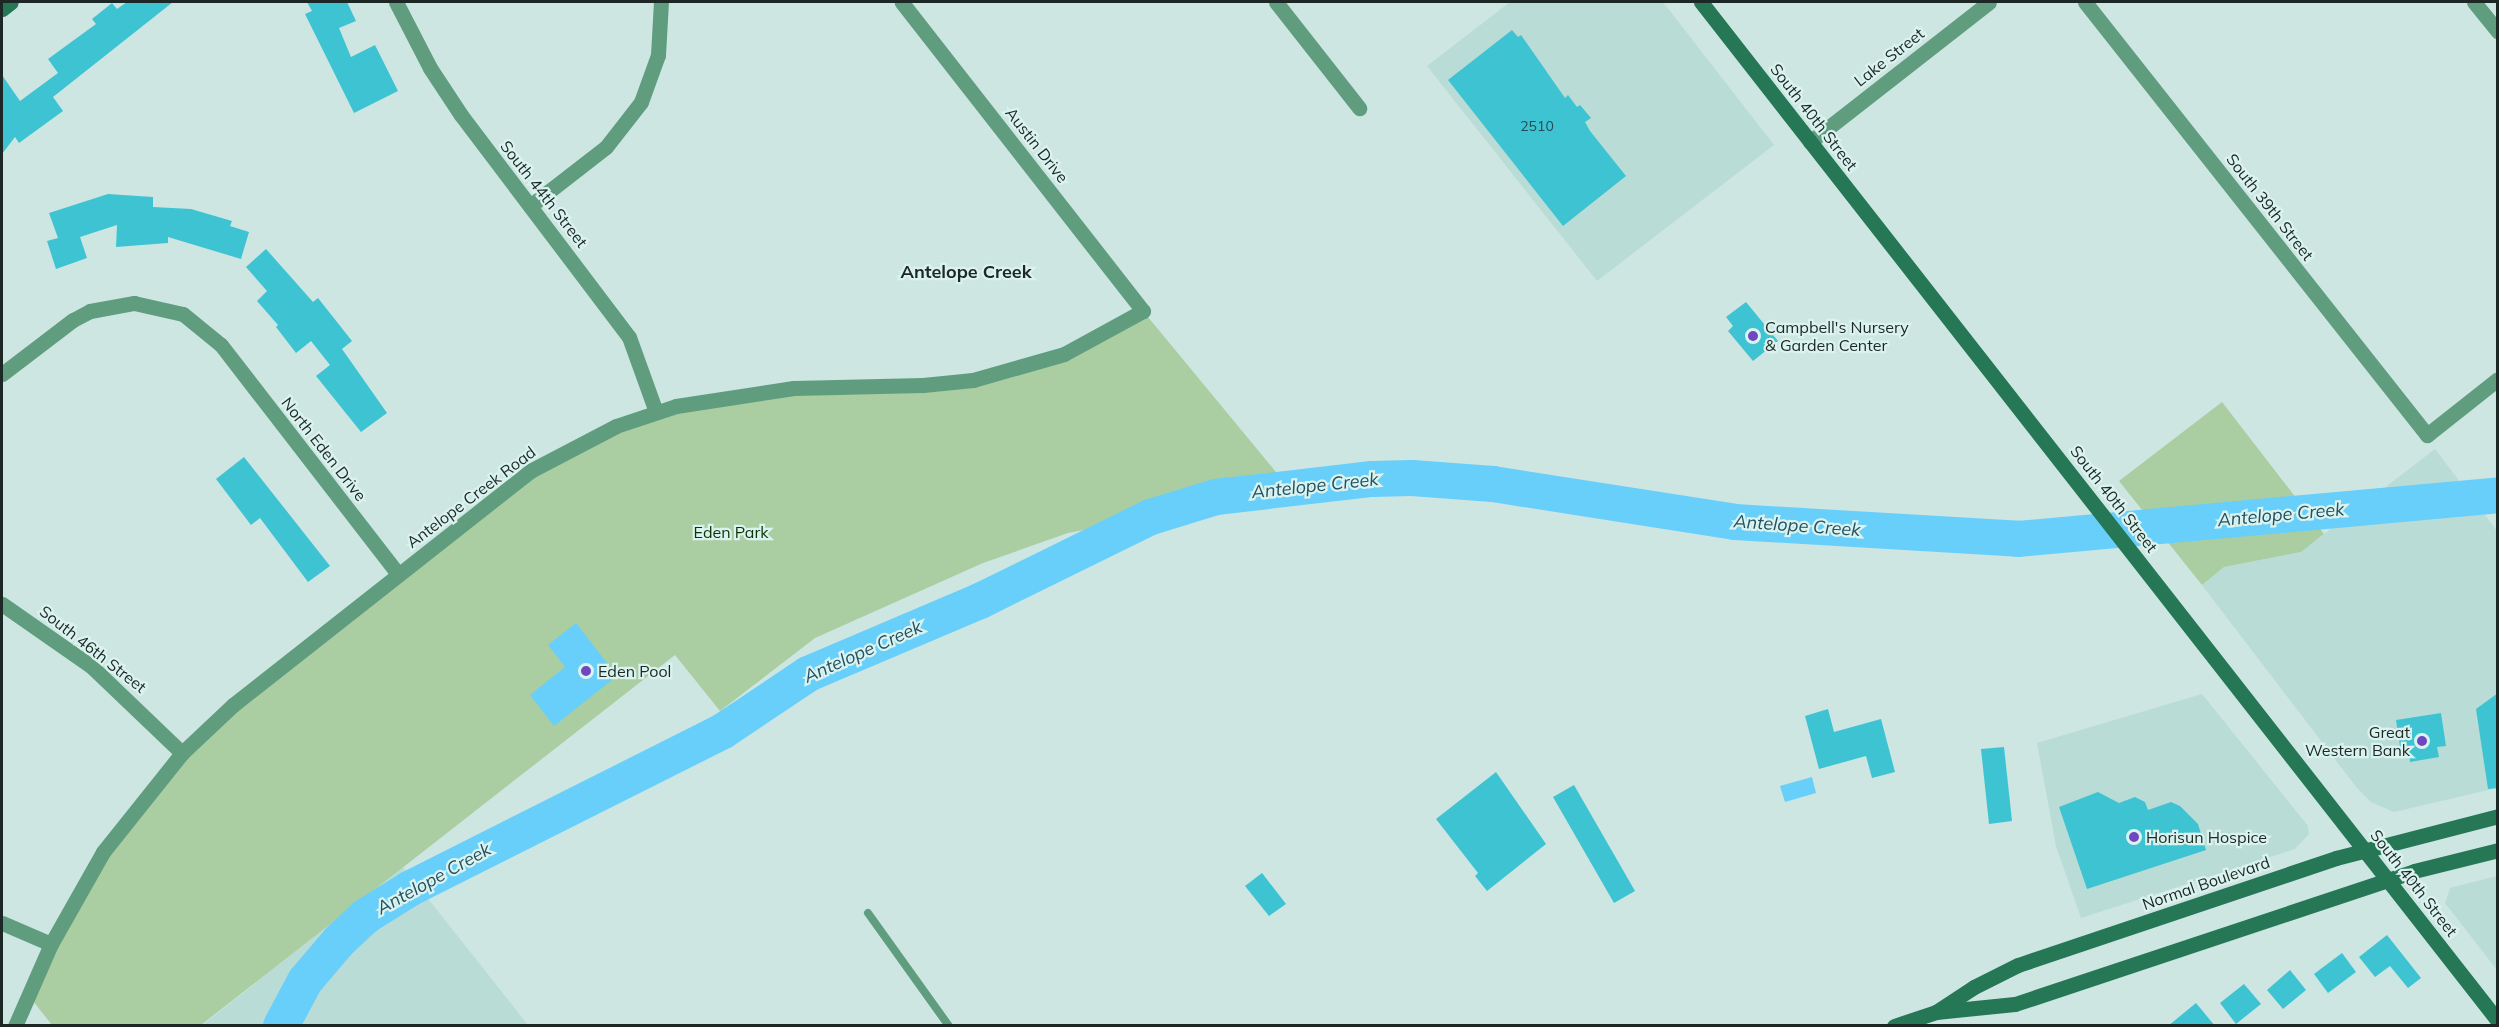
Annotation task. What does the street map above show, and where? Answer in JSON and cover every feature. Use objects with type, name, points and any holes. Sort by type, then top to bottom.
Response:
[{"type":"main road","points":[[2,9],[11,2]]},
{"type":"main road","name":"South 40th Street","points":[[1701,2],[2498,1021]]},
{"type":"main road","name":"Normal Boulevard","points":[[1936,1012],[1974,987],[2018,965],[2366,850],[2498,816]]},
{"type":"main road","name":"Normal Boulevard","points":[[1894,1026],[1936,1012],[2015,1004],[2389,879],[2498,850]]},
{"type":"street","name":"South 44th Street","points":[[396,2],[430,68],[461,116],[629,337],[656,412]]},
{"type":"street","points":[[530,206],[606,147],[641,102],[658,55],[661,2]]},
{"type":"street","name":"Austin Drive","points":[[902,2],[1143,311]]},
{"type":"street","points":[[1276,2],[1359,108]]},
{"type":"street","name":"Lake Street","points":[[1810,141],[1989,2]]},
{"type":"street","name":"South 39th Street","points":[[2085,2],[2427,435],[2498,379]]},
{"type":"street","points":[[2474,2],[2498,32]]},
{"type":"street","name":"North Eden Drive","points":[[2,374],[73,320],[115,304],[159,306],[183,314],[221,345],[398,574]]},
{"type":"street","name":"Antelope Creek Road","points":[[15,1026],[51,944],[103,852],[182,753],[233,705],[532,470],[576,444],[656,412],[732,395],[794,388],[923,385],[973,380],[1064,354],[1143,311]]},
{"type":"street","name":"South 46th Street","points":[[2,604],[91,666],[182,753]]},
{"type":"street","points":[[2,923],[51,944]]},
{"type":"lane","points":[[868,913],[949,1026]]},
{"type":"shaded area","points":[[1510,2],[1663,2],[1774,145],[1597,281],[1427,66]]},
{"type":"shaded area","points":[[2435,449],[2497,531],[2497,788],[2394,812],[2371,802],[2357,788],[2202,585],[2224,567],[2301,552]]},
{"type":"shaded area","points":[[2202,694],[2308,826],[2309,834],[2295,849],[2081,918],[2056,846],[2037,743]]},
{"type":"shaded area","points":[[403,867],[528,1025],[201,1026]]},
{"type":"shaded area","points":[[2498,876],[2497,970],[2445,903],[2450,888]]},
{"type":"green space","name":"Eden Park","points":[[1143,311],[1299,500],[1193,509],[1068,533],[983,563],[815,638],[720,711],[675,655],[201,1025],[52,1025],[29,996],[73,901],[182,753],[576,445],[732,395],[923,385],[1022,368]]},
{"type":"green space","points":[[2222,402],[2324,534],[2301,552],[2224,567],[2202,585],[2119,481]]},
{"type":"water","name":"Eden Pool","points":[[576,623],[617,676],[554,726],[530,695],[565,667],[548,645]]},
{"type":"water","points":[[1812,777],[1816,793],[1785,802],[1780,786]]},
{"type":"building","points":[[127,2],[173,2],[53,97],[63,111],[19,143],[15,137],[2,154],[2,75],[20,101],[58,73],[48,59],[96,24],[92,19],[112,3],[117,9]]},
{"type":"building","points":[[307,2],[347,2],[356,21],[339,28],[351,57],[375,45],[398,91],[354,113],[305,14],[312,11]]},
{"type":"building","points":[[1512,30],[1518,37],[1521,35],[1565,98],[1568,95],[1577,107],[1580,105],[1591,118],[1585,122],[1590,131],[1626,176],[1563,226],[1448,80]]},
{"type":"building","points":[[108,194],[153,197],[153,207],[191,209],[232,221],[230,226],[249,232],[241,259],[168,237],[168,243],[116,247],[117,225],[80,237],[87,258],[56,269],[47,241],[58,238],[49,213]]},
{"type":"building","points":[[266,249],[313,302],[318,298],[352,341],[342,349],[387,413],[361,432],[316,376],[330,365],[311,341],[296,353],[276,327],[278,325],[257,301],[267,291],[246,267]]},
{"type":"building","name":"Campbell's Nursery & Garden Center","points":[[1746,302],[1778,341],[1753,361],[1728,331],[1733,326],[1726,317]]},
{"type":"building","points":[[244,457],[330,566],[308,582],[260,518],[251,525],[216,479]]},
{"type":"building","points":[[2498,693],[2498,788],[2488,789],[2476,709]]},
{"type":"building","points":[[1828,709],[1834,732],[1881,719],[1895,772],[1872,778],[1866,756],[1819,769],[1805,716]]},
{"type":"building","name":"Great Western Bank","points":[[2441,713],[2446,746],[2437,747],[2439,757],[2410,762],[2409,751],[2401,753],[2396,720]]},
{"type":"building","points":[[2004,747],[2012,821],[1989,824],[1981,749]]},
{"type":"building","points":[[1496,772],[1546,844],[1487,891],[1475,876],[1478,873],[1436,819]]},
{"type":"building","points":[[1574,785],[1635,891],[1614,903],[1553,797]]},
{"type":"building","name":"Horisun Hospice","points":[[2098,792],[2119,803],[2135,797],[2145,802],[2148,810],[2171,802],[2180,806],[2198,824],[2206,850],[2087,889],[2059,807]]},
{"type":"building","points":[[1262,873],[1286,904],[1269,916],[1245,886]]},
{"type":"building","points":[[2387,935],[2421,978],[2408,988],[2390,966],[2375,977],[2359,957]]},
{"type":"building","points":[[2342,953],[2356,972],[2328,993],[2314,974]]},
{"type":"building","points":[[2290,970],[2306,990],[2283,1009],[2267,990]]},
{"type":"building","points":[[2244,984],[2261,1004],[2236,1024],[2220,1003]]},
{"type":"building","points":[[2196,1003],[2215,1026],[2168,1026]]},
{"type":"waterway","name":"Antelope Creek","points":[[281,1026],[305,981],[339,941],[366,916],[409,889],[723,731],[808,674],[980,601],[1151,517],[1216,497],[1372,479],[1412,478],[1493,484],[1735,522],[2018,539],[2498,495]]},
{"type":"place","name":"Campbell's Nursery & Garden Center","points":[[1753,336]]},
{"type":"place","name":"Eden Pool","points":[[586,671]]},
{"type":"place","name":"Great Western Bank","points":[[2422,741]]},
{"type":"place","name":"Horisun Hospice","points":[[2134,837]]},
{"type":"district","name":"Antelope Creek","points":[[966,272]]}]
